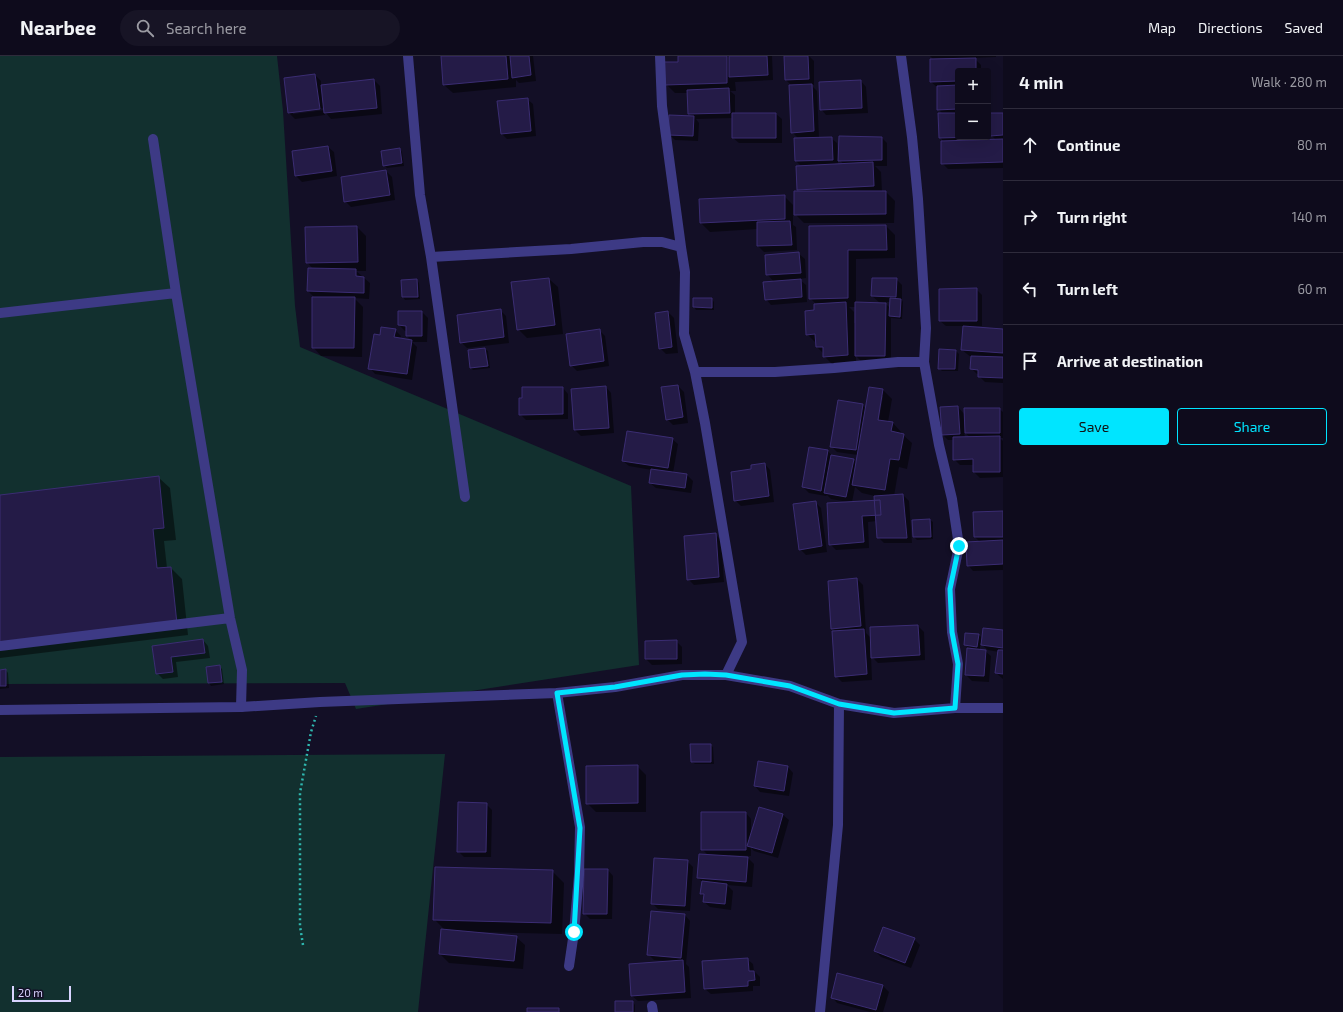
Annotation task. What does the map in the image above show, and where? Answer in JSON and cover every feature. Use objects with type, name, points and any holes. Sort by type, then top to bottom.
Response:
[{"type":"street","points":[[408,56],[420,195],[431,257],[465,497]]},
{"type":"street","points":[[660,56],[662,106],[684,272],[684,334],[695,372],[724,526],[742,642],[726,675]]},
{"type":"street","points":[[901,56],[912,137],[918,199],[926,328],[924,362],[939,446],[952,499],[959,546],[950,589],[952,632],[958,664],[955,708]]},
{"type":"street","points":[[153,139],[176,293],[230,618],[242,670],[241,707]]},
{"type":"street","points":[[431,257],[571,249],[643,242],[662,242],[681,247]]},
{"type":"street","points":[[0,313],[176,293]]},
{"type":"street","points":[[695,372],[775,372],[898,362],[924,362]]},
{"type":"street","points":[[0,646],[230,618]]},
{"type":"street","points":[[0,710],[241,707],[320,702],[557,693],[615,687],[682,675],[726,675],[790,686],[839,704],[894,713],[955,708],[1003,708]]},
{"type":"street","points":[[557,693],[580,828],[574,932],[569,966]]},
{"type":"street","points":[[820,1012],[838,826],[839,704]]},
{"type":"path","points":[[303,945],[300,926],[300,794],[312,732],[320,702]]},
{"type":"green space","points":[[0,56],[277,56],[283,111],[295,306],[300,347],[631,486],[639,665],[356,709],[345,683],[0,684]]},
{"type":"green space","points":[[445,754],[418,1012],[0,1012],[0,757]]},
{"type":"building","points":[[441,56],[506,56],[508,79],[443,85]]},
{"type":"building","points":[[510,56],[529,56],[531,75],[512,78]]},
{"type":"building","points":[[678,56],[727,56],[727,83],[665,85],[664,62],[678,62]]},
{"type":"building","points":[[729,56],[767,56],[768,75],[729,77]]},
{"type":"building","points":[[784,56],[808,56],[809,79],[785,80]]},
{"type":"building","points":[[976,58],[976,68],[955,68],[955,81],[930,82],[930,59]]},
{"type":"building","points":[[315,74],[320,109],[288,113],[284,78]]},
{"type":"building","points":[[374,79],[377,108],[324,113],[321,85]]},
{"type":"building","points":[[861,80],[862,108],[820,110],[819,82]]},
{"type":"building","points":[[812,84],[814,131],[791,133],[789,85]]},
{"type":"building","points":[[955,85],[955,109],[937,110],[937,86]]},
{"type":"building","points":[[729,88],[730,113],[688,114],[687,90]]},
{"type":"building","points":[[528,98],[531,131],[501,134],[497,101]]},
{"type":"building","points":[[732,113],[776,113],[776,138],[732,138]]},
{"type":"building","points":[[938,113],[955,113],[955,138],[939,138]]},
{"type":"building","points":[[991,113],[1003,113],[1003,135],[991,136]]},
{"type":"building","points":[[669,115],[694,116],[693,136],[668,135]]},
{"type":"building","points":[[839,136],[882,137],[882,160],[838,161]]},
{"type":"building","points":[[832,137],[833,160],[795,161],[794,138]]},
{"type":"building","points":[[1003,139],[1003,162],[941,164],[941,141]]},
{"type":"building","points":[[328,146],[332,171],[295,176],[292,151]]},
{"type":"building","points":[[400,148],[402,163],[383,166],[381,151]]},
{"type":"building","points":[[873,162],[874,186],[797,190],[796,166]]},
{"type":"building","points":[[386,170],[390,195],[344,202],[341,177]]},
{"type":"building","points":[[794,191],[886,191],[886,214],[794,215]]},
{"type":"building","points":[[785,195],[785,219],[700,223],[699,199]]},
{"type":"building","points":[[790,221],[792,245],[757,246],[757,222]]},
{"type":"building","points":[[886,225],[887,250],[848,250],[848,298],[809,299],[809,226]]},
{"type":"building","points":[[357,226],[358,262],[306,263],[305,227]]},
{"type":"building","points":[[799,252],[801,273],[766,275],[765,255]]},
{"type":"building","points":[[308,268],[356,269],[356,276],[364,277],[364,293],[307,291]]},
{"type":"building","points":[[549,278],[555,325],[517,330],[511,282]]},
{"type":"building","points":[[872,278],[897,278],[896,297],[871,296]]},
{"type":"building","points":[[417,279],[418,297],[402,297],[401,280]]},
{"type":"building","points":[[801,279],[802,297],[765,300],[763,282]]},
{"type":"building","points":[[977,288],[977,321],[939,321],[939,289]]},
{"type":"building","points":[[312,297],[355,297],[354,348],[312,348]]},
{"type":"building","points":[[693,298],[712,298],[712,308],[693,307]]},
{"type":"building","points":[[890,298],[901,299],[900,317],[889,316]]},
{"type":"building","points":[[846,302],[848,355],[823,357],[823,347],[816,347],[815,334],[806,335],[805,311],[814,310],[814,304]]},
{"type":"building","points":[[855,302],[886,303],[885,356],[855,356]]},
{"type":"building","points":[[501,309],[504,337],[460,343],[457,315]]},
{"type":"building","points":[[398,311],[422,311],[422,336],[406,336],[406,326],[398,325]]},
{"type":"building","points":[[668,311],[672,347],[659,349],[655,313]]},
{"type":"building","points":[[963,326],[1003,329],[1003,353],[961,350]]},
{"type":"building","points":[[381,327],[396,329],[394,337],[412,340],[407,374],[368,369],[374,334],[380,335]]},
{"type":"building","points":[[600,329],[604,361],[570,366],[566,334]]},
{"type":"building","points":[[485,348],[488,366],[470,368],[468,350]]},
{"type":"building","points":[[939,349],[956,350],[955,369],[938,369]]},
{"type":"building","points":[[971,356],[1003,357],[1003,378],[978,377],[978,370],[970,369]]},
{"type":"building","points":[[678,385],[683,417],[666,420],[661,387]]},
{"type":"building","points":[[606,386],[609,428],[574,430],[571,389]]},
{"type":"building","points":[[522,387],[563,387],[563,414],[519,415],[519,398],[522,398]]},
{"type":"building","points":[[869,387],[883,389],[878,420],[893,422],[891,431],[904,434],[899,460],[890,459],[885,490],[852,485]]},
{"type":"building","points":[[838,400],[863,404],[856,450],[830,447]]},
{"type":"building","points":[[958,406],[960,434],[942,435],[940,407]]},
{"type":"building","points":[[964,408],[1000,408],[1000,433],[965,433]]},
{"type":"building","points":[[627,431],[673,438],[668,468],[622,461]]},
{"type":"building","points":[[1000,436],[1000,472],[973,472],[973,459],[953,460],[953,437]]},
{"type":"building","points":[[809,447],[828,450],[821,491],[802,487]]},
{"type":"building","points":[[831,455],[854,459],[846,497],[824,493]]},
{"type":"building","points":[[765,463],[769,496],[734,501],[731,472],[751,469],[751,465]]},
{"type":"building","points":[[651,469],[687,474],[685,488],[649,483]]},
{"type":"building","points":[[159,476],[164,528],[153,529],[157,568],[171,567],[177,624],[0,645],[0,495]]},
{"type":"building","points":[[903,494],[907,538],[877,538],[874,496]]},
{"type":"building","points":[[880,500],[881,515],[862,516],[864,542],[829,545],[827,503]]},
{"type":"building","points":[[816,501],[822,546],[799,550],[793,504]]},
{"type":"building","points":[[1003,511],[1003,537],[974,537],[973,512]]},
{"type":"building","points":[[930,519],[931,537],[913,537],[912,520]]},
{"type":"building","points":[[716,533],[719,577],[687,580],[684,536]]},
{"type":"building","points":[[1003,540],[1003,564],[967,566],[966,542]]},
{"type":"building","points":[[857,578],[861,626],[831,629],[828,581]]},
{"type":"building","points":[[918,625],[920,655],[871,658],[870,627]]},
{"type":"building","points":[[983,628],[1003,630],[1003,648],[981,645]]},
{"type":"building","points":[[864,629],[867,674],[835,677],[832,631]]},
{"type":"building","points":[[965,633],[979,634],[977,647],[964,645]]},
{"type":"building","points":[[203,639],[205,653],[171,657],[173,672],[156,674],[152,646]]},
{"type":"building","points":[[677,640],[677,659],[645,659],[645,641]]},
{"type":"building","points":[[967,648],[986,650],[984,676],[965,675]]},
{"type":"building","points":[[998,650],[1003,650],[1003,674],[995,673]]},
{"type":"building","points":[[220,665],[222,682],[208,683],[206,667]]},
{"type":"building","points":[[6,669],[6,686],[0,686],[0,670]]},
{"type":"building","points":[[690,744],[711,744],[711,762],[691,762]]},
{"type":"building","points":[[758,761],[788,766],[784,791],[754,786]]},
{"type":"building","points":[[638,765],[638,803],[586,804],[586,766]]},
{"type":"building","points":[[458,802],[487,803],[486,852],[457,852]]},
{"type":"building","points":[[759,807],[783,814],[772,853],[747,846]]},
{"type":"building","points":[[701,812],[746,812],[746,850],[701,850]]},
{"type":"building","points":[[699,854],[748,857],[746,882],[697,878]]},
{"type":"building","points":[[654,858],[688,860],[685,906],[651,904]]},
{"type":"building","points":[[435,867],[553,870],[551,923],[433,920]]},
{"type":"building","points":[[584,869],[608,869],[607,914],[583,914]]},
{"type":"building","points":[[702,881],[727,884],[725,904],[703,902],[704,894],[700,894]]},
{"type":"building","points":[[651,911],[685,914],[681,958],[647,955]]},
{"type":"building","points":[[883,927],[915,938],[905,963],[874,951]]},
{"type":"building","points":[[441,929],[517,936],[514,961],[439,954]]},
{"type":"building","points":[[748,958],[749,971],[754,971],[755,980],[748,981],[748,986],[704,989],[702,961]]},
{"type":"building","points":[[683,960],[685,992],[631,996],[629,964]]},
{"type":"building","points":[[837,973],[883,985],[876,1010],[831,998]]},
{"type":"building","points":[[615,1001],[633,1001],[633,1012],[615,1012]]},
{"type":"building","points":[[527,1008],[559,1008],[559,1012],[527,1012]]},
{"type":"route","points":[[574,932],[579,875],[580,828],[557,693],[615,687],[682,675],[705,674],[726,675],[790,686],[839,704],[894,713],[955,708],[958,664],[951,624],[950,589],[959,546]]}]
